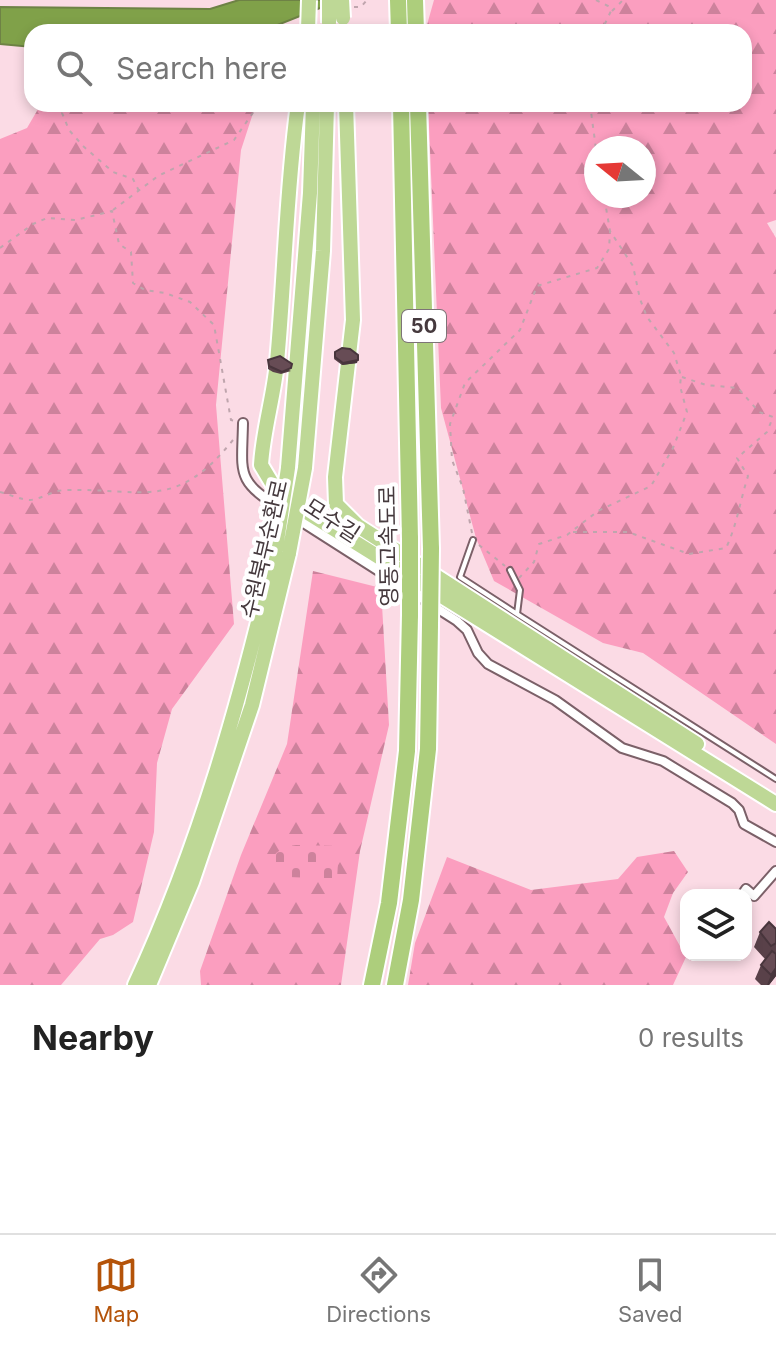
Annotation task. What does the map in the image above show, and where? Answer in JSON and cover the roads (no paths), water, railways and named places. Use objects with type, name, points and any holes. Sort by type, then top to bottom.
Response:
[{"type":"highway","points":[[309,0],[322,24]]},
{"type":"highway","points":[[315,0],[323,24]]},
{"type":"highway","points":[[325,24],[329,0]]},
{"type":"highway","points":[[327,24],[342,0]]},
{"type":"highway","points":[[401,24],[407,4]]},
{"type":"highway","points":[[407,4],[413,24]]},
{"type":"highway","points":[[297,112],[286,213],[276,367],[261,465],[279,495],[776,804]]},
{"type":"highway","name":"수원북부순환로","points":[[149,985],[192,882],[252,705],[282,550],[310,193],[313,112]]},
{"type":"highway","name":"수원북부순환로","points":[[135,985],[188,861],[214,785],[305,468],[323,251],[327,112]]},
{"type":"highway","points":[[346,112],[353,320],[335,477],[336,504],[358,526],[776,795]]},
{"type":"highway","name":"영동고속도로","points":[[372,985],[389,903],[407,751],[410,539],[401,112]]},
{"type":"highway","name":"영동고속도로","points":[[395,985],[411,900],[428,749],[431,549],[418,112]]},
{"type":"street","name":"모수길","points":[[243,423],[241,470],[247,482],[268,501],[457,621],[467,630],[478,653],[488,664],[555,700],[622,748],[663,761],[732,803],[739,810],[744,824],[776,842]]},
{"type":"street","points":[[752,894],[754,896],[776,871]]},
{"type":"lane","points":[[473,540],[460,577],[776,779]]},
{"type":"lane","points":[[510,570],[520,590],[517,614]]}]
